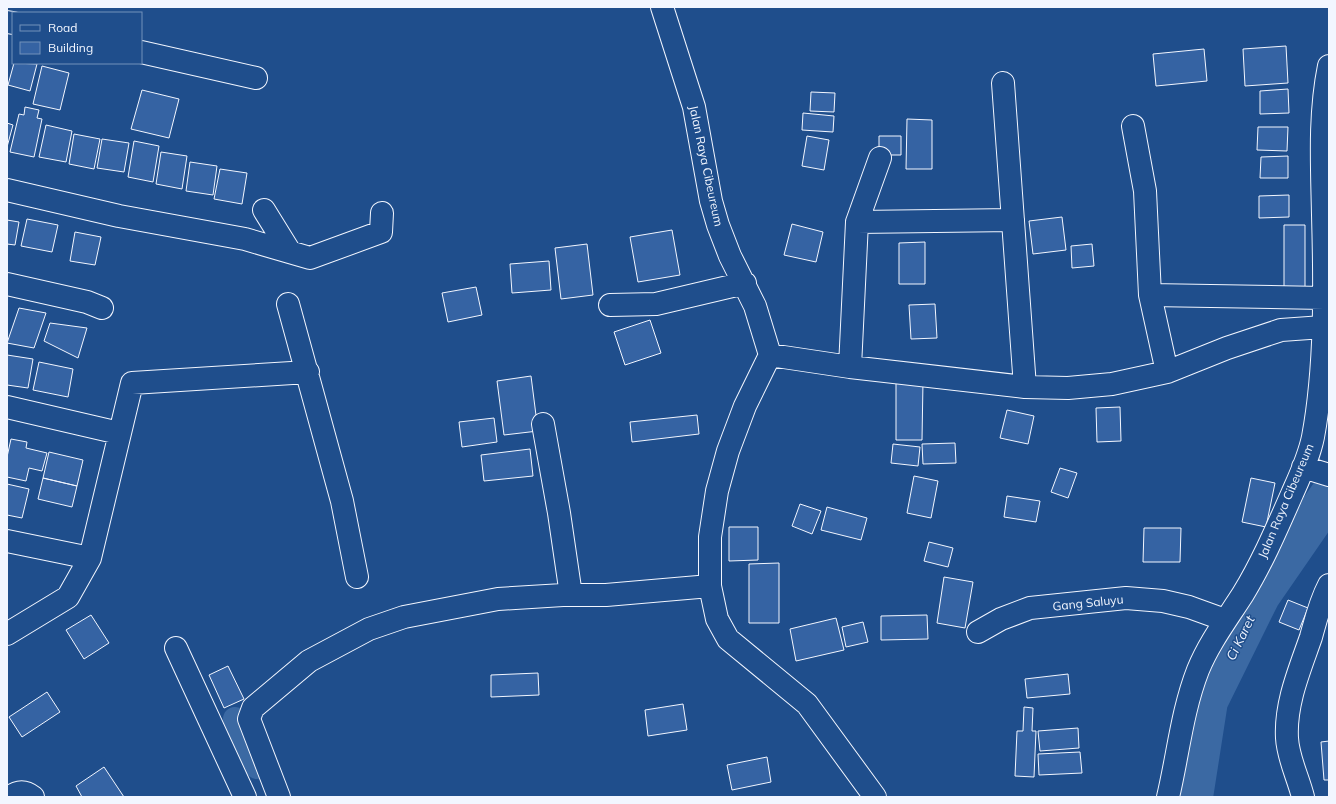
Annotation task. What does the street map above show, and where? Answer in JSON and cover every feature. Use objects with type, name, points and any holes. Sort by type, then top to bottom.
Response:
[{"type":"street","name":"Jalan Raya Cibeureum","points":[[662,7],[694,107],[711,201],[718,225],[730,256],[745,283],[764,330],[770,355]]},
{"type":"street","points":[[142,52],[256,78]]},
{"type":"street","name":"Jalan Raya Cibeureum","points":[[1168,797],[1181,728],[1198,670],[1225,620],[1243,594],[1259,565],[1303,468],[1312,439],[1316,417],[1323,327],[1322,114],[1329,66]]},
{"type":"street","points":[[1003,83],[1025,387]]},
{"type":"street","points":[[1133,126],[1144,183],[1150,295],[1167,372]]},
{"type":"street","points":[[850,367],[857,222],[880,158]]},
{"type":"street","points":[[7,190],[119,216],[245,239],[310,258],[381,232],[382,213]]},
{"type":"street","points":[[264,210],[290,252]]},
{"type":"street","points":[[857,222],[1013,220]]},
{"type":"street","points":[[610,304],[656,304],[745,283]]},
{"type":"street","points":[[7,284],[87,302],[102,308]]},
{"type":"street","points":[[1150,295],[1324,298]]},
{"type":"street","points":[[288,304],[308,372],[342,501],[357,577]]},
{"type":"street","points":[[875,797],[807,704],[728,639],[717,619],[710,586],[710,537],[717,491],[728,451],[744,406],[770,355],[850,367],[1025,387],[1068,388],[1112,384],[1167,372],[1281,330],[1323,327]]},
{"type":"street","points":[[7,634],[68,597],[90,558],[132,383],[308,372]]},
{"type":"street","points":[[7,407],[119,433]]},
{"type":"street","points":[[543,424],[560,513],[571,595]]},
{"type":"street","points":[[1303,468],[1329,475]]},
{"type":"street","points":[[7,541],[90,558]]},
{"type":"street","points":[[1303,797],[1289,754],[1287,723],[1294,685],[1300,664],[1329,585]]},
{"type":"street","points":[[279,797],[249,719],[253,708],[264,697],[309,661],[369,629],[404,617],[498,599],[571,595],[606,595],[710,586]]},
{"type":"street","name":"Gang Saluyu","points":[[978,632],[1001,618],[1030,608],[1126,598],[1163,601],[1188,607],[1225,620]]},
{"type":"street","points":[[176,648],[245,797]]},
{"type":"street","points":[[10,797],[20,792],[26,792],[32,797]]},
{"type":"building","points":[[1286,46],[1288,83],[1245,86],[1243,49]]},
{"type":"building","points":[[1204,49],[1207,81],[1156,86],[1153,54]]},
{"type":"building","points":[[14,64],[37,64],[30,91],[8,85]]},
{"type":"building","points":[[42,66],[69,73],[60,110],[33,104]]},
{"type":"building","points":[[1288,89],[1289,113],[1260,114],[1260,91]]},
{"type":"building","points":[[142,90],[179,99],[169,138],[131,129]]},
{"type":"building","points":[[811,92],[835,93],[834,112],[810,111]]},
{"type":"building","points":[[25,107],[39,110],[37,118],[42,119],[34,157],[10,152],[19,114],[24,115]]},
{"type":"building","points":[[803,113],[834,116],[833,132],[802,130]]},
{"type":"building","points":[[907,119],[932,120],[932,169],[906,169]]},
{"type":"building","points":[[7,123],[13,125],[7,147]]},
{"type":"building","points":[[46,125],[72,131],[66,162],[39,157]]},
{"type":"building","points":[[1258,127],[1288,127],[1287,151],[1257,150]]},
{"type":"building","points":[[74,134],[100,139],[94,169],[69,164]]},
{"type":"building","points":[[807,136],[829,140],[824,170],[802,166]]},
{"type":"building","points":[[879,136],[901,136],[901,155],[879,155]]},
{"type":"building","points":[[102,139],[129,143],[124,172],[97,168]]},
{"type":"building","points":[[134,141],[159,146],[153,182],[128,177]]},
{"type":"building","points":[[161,152],[187,156],[182,189],[156,184]]},
{"type":"building","points":[[1288,156],[1288,178],[1260,178],[1261,157]]},
{"type":"building","points":[[190,162],[217,166],[213,195],[186,191]]},
{"type":"building","points":[[220,169],[247,173],[242,204],[214,199]]},
{"type":"building","points":[[1289,195],[1289,217],[1259,218],[1259,196]]},
{"type":"building","points":[[1062,217],[1066,250],[1033,254],[1029,221]]},
{"type":"building","points":[[27,219],[58,225],[52,252],[21,246]]},
{"type":"building","points":[[7,220],[19,222],[15,245],[7,244]]},
{"type":"building","points":[[792,224],[823,232],[816,262],[784,255]]},
{"type":"building","points":[[1284,225],[1305,225],[1305,290],[1284,290]]},
{"type":"building","points":[[672,230],[680,275],[638,282],[630,237]]},
{"type":"building","points":[[75,232],[101,237],[95,265],[70,261]]},
{"type":"building","points":[[925,242],[925,284],[899,284],[899,243]]},
{"type":"building","points":[[587,244],[593,295],[561,299],[555,248]]},
{"type":"building","points":[[1092,244],[1094,266],[1072,268],[1071,246]]},
{"type":"building","points":[[549,261],[551,290],[512,293],[510,264]]},
{"type":"building","points":[[476,287],[482,315],[448,322],[442,293]]},
{"type":"building","points":[[935,304],[937,338],[911,339],[909,305]]},
{"type":"building","points":[[19,308],[46,313],[34,348],[7,343]]},
{"type":"building","points":[[650,320],[661,353],[625,365],[614,332]]},
{"type":"building","points":[[50,323],[87,328],[78,358],[44,341]]},
{"type":"building","points":[[7,355],[33,359],[28,388],[7,385]]},
{"type":"building","points":[[39,362],[73,369],[68,397],[33,390]]},
{"type":"building","points":[[531,376],[538,431],[504,435],[497,381]]},
{"type":"building","points":[[896,381],[923,381],[922,440],[896,440]]},
{"type":"building","points":[[1120,407],[1121,441],[1097,442],[1096,408]]},
{"type":"building","points":[[1007,410],[1034,416],[1028,444],[1000,438]]},
{"type":"building","points":[[697,415],[699,434],[632,442],[630,422]]},
{"type":"building","points":[[494,418],[497,442],[462,447],[459,422]]},
{"type":"building","points":[[11,439],[27,442],[26,448],[47,453],[42,471],[29,468],[26,481],[7,477],[7,457]]},
{"type":"building","points":[[955,443],[956,463],[923,464],[922,444]]},
{"type":"building","points":[[893,444],[920,447],[918,466],[891,463]]},
{"type":"building","points":[[530,449],[533,476],[484,481],[481,455]]},
{"type":"building","points":[[49,452],[83,460],[77,486],[43,478]]},
{"type":"building","points":[[1060,468],[1077,473],[1068,498],[1051,492]]},
{"type":"building","points":[[914,476],[938,481],[931,518],[907,513]]},
{"type":"building","points":[[43,478],[77,486],[72,507],[38,499]]},
{"type":"building","points":[[1251,478],[1275,483],[1266,527],[1242,522]]},
{"type":"building","points":[[7,484],[29,489],[22,518],[7,515]]},
{"type":"building","points":[[1007,496],[1040,501],[1036,522],[1004,517]]},
{"type":"building","points":[[800,504],[821,511],[812,534],[792,526]]},
{"type":"building","points":[[827,507],[867,518],[861,540],[821,530]]},
{"type":"building","points":[[729,527],[758,527],[758,560],[729,561]]},
{"type":"building","points":[[1144,528],[1181,528],[1180,562],[1143,562]]},
{"type":"building","points":[[929,542],[953,548],[948,567],[924,561]]},
{"type":"building","points":[[779,563],[779,623],[749,623],[749,564]]},
{"type":"building","points":[[944,577],[973,582],[965,628],[937,623]]},
{"type":"building","points":[[1288,600],[1308,608],[1299,630],[1279,622]]},
{"type":"building","points":[[91,615],[109,643],[84,659],[66,630]]},
{"type":"building","points":[[927,615],[928,639],[881,640],[881,616]]},
{"type":"building","points":[[836,618],[844,650],[796,661],[790,629]]},
{"type":"building","points":[[863,622],[868,642],[846,647],[842,627]]},
{"type":"building","points":[[228,666],[244,699],[224,708],[209,675]]},
{"type":"building","points":[[538,673],[539,695],[491,697],[491,675]]},
{"type":"building","points":[[1068,674],[1070,694],[1027,698],[1025,679]]},
{"type":"building","points":[[47,692],[60,712],[22,737],[9,717]]},
{"type":"building","points":[[683,704],[687,730],[648,736],[645,710]]},
{"type":"building","points":[[1024,707],[1033,708],[1032,731],[1036,731],[1034,777],[1015,776],[1017,731],[1023,731]]},
{"type":"building","points":[[1078,728],[1079,748],[1040,751],[1038,731]]},
{"type":"building","points":[[1329,741],[1329,780],[1324,780],[1321,742]]},
{"type":"building","points":[[1080,752],[1082,773],[1039,775],[1038,754]]},
{"type":"building","points":[[767,757],[771,782],[732,790],[727,765]]},
{"type":"building","points":[[104,767],[124,797],[82,797],[76,786]]},
{"type":"waterway","name":"Ci Karet","points":[[1193,797],[1208,701],[1260,596],[1329,496]]},
{"type":"waterway","points":[[235,719],[257,767]]}]
